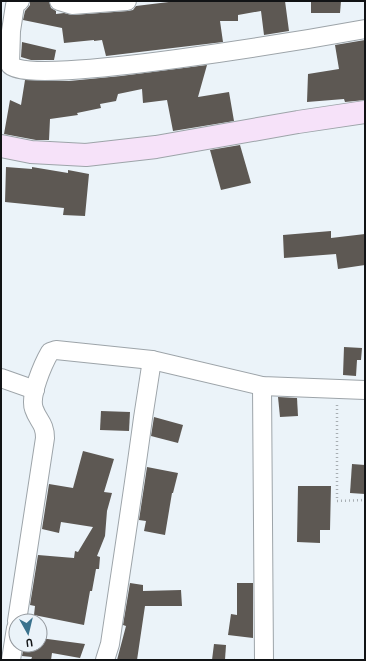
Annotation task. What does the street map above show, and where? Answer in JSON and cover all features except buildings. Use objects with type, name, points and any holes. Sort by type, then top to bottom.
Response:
[{"type":"street","points":[[20,1],[15,5],[11,31],[10,65],[15,69],[45,71],[98,69],[263,48],[365,29]]},
{"type":"street","points":[[59,1],[72,5],[126,1]]},
{"type":"street","points":[[1,146],[32,152],[55,154],[102,154],[156,147],[291,123],[365,112]]},
{"type":"street","points":[[18,613],[46,438],[44,426],[33,407],[35,390],[45,361],[50,352],[56,350],[152,360],[262,386],[365,390]]},
{"type":"street","points":[[105,660],[110,644],[144,409],[149,389],[152,360]]},
{"type":"street","points":[[1,378],[35,390]]},
{"type":"street","points":[[262,386],[264,660]]},
{"type":"path","points":[[337,390],[337,500],[365,500]]}]
